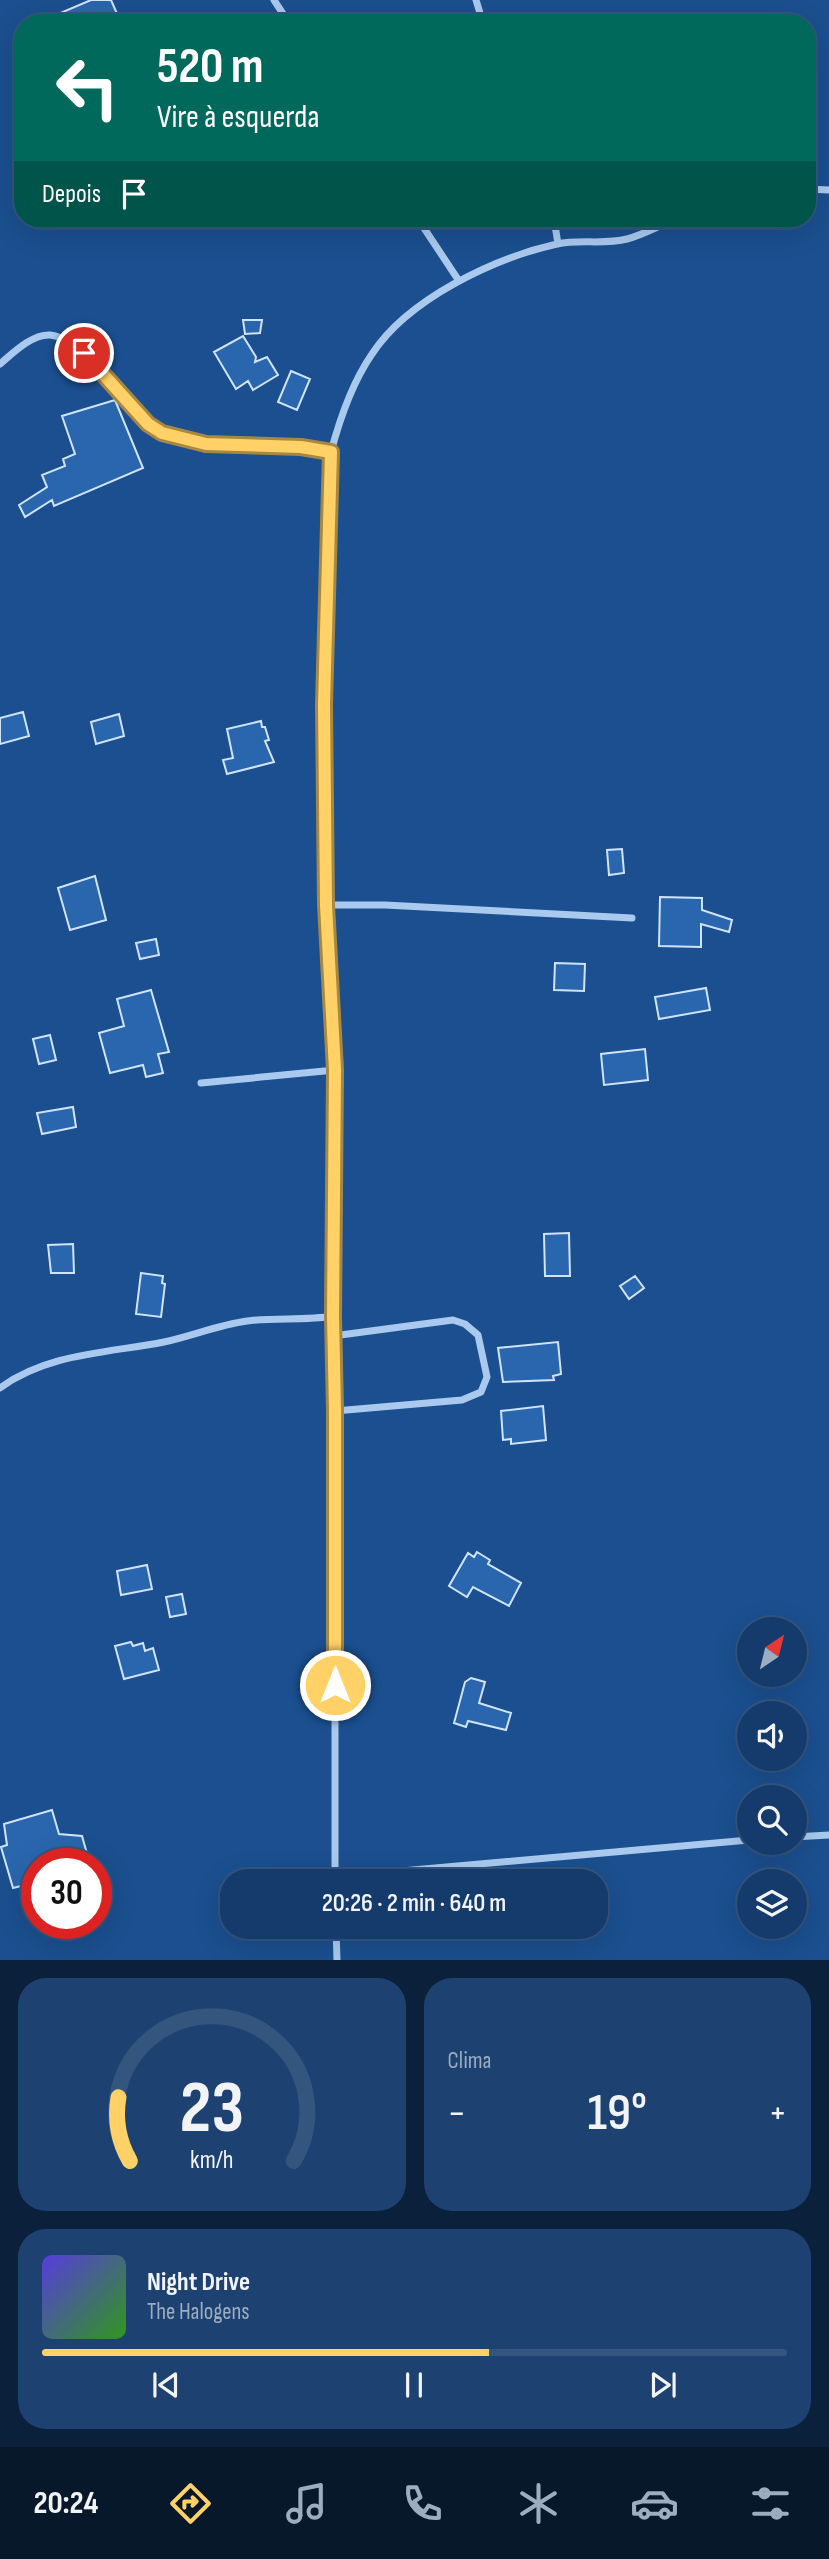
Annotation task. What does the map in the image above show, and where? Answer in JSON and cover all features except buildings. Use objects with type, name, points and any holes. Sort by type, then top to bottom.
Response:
[{"type":"street","points":[[424,228],[459,281]]},
{"type":"street","points":[[555,228],[558,244]]},
{"type":"street","points":[[335,1869],[335,1070],[326,905],[324,704],[331,452],[341,414],[372,354],[402,318],[459,281],[509,260],[558,244],[626,239],[654,228]]},
{"type":"street","points":[[0,364],[42,336],[60,338],[84,353],[148,424],[162,433],[206,444],[301,447],[331,452]]},
{"type":"street","points":[[326,905],[385,905],[632,918]]},
{"type":"street","points":[[201,1083],[335,1070]]},
{"type":"street","points":[[0,1388],[37,1367],[65,1358],[167,1341],[218,1326],[248,1321],[315,1320],[333,1316]]},
{"type":"street","points":[[333,1336],[453,1320],[465,1324],[478,1335],[487,1377],[481,1392],[462,1400],[335,1411]]},
{"type":"street","points":[[807,1836],[829,1835]]},
{"type":"street","points":[[441,1869],[737,1841]]},
{"type":"street","points":[[336,1939],[337,1960]]},
{"type":"route","points":[[84,353],[148,424],[162,433],[206,444],[301,447],[331,452],[324,704],[326,905],[335,1070],[335,1685]]}]
